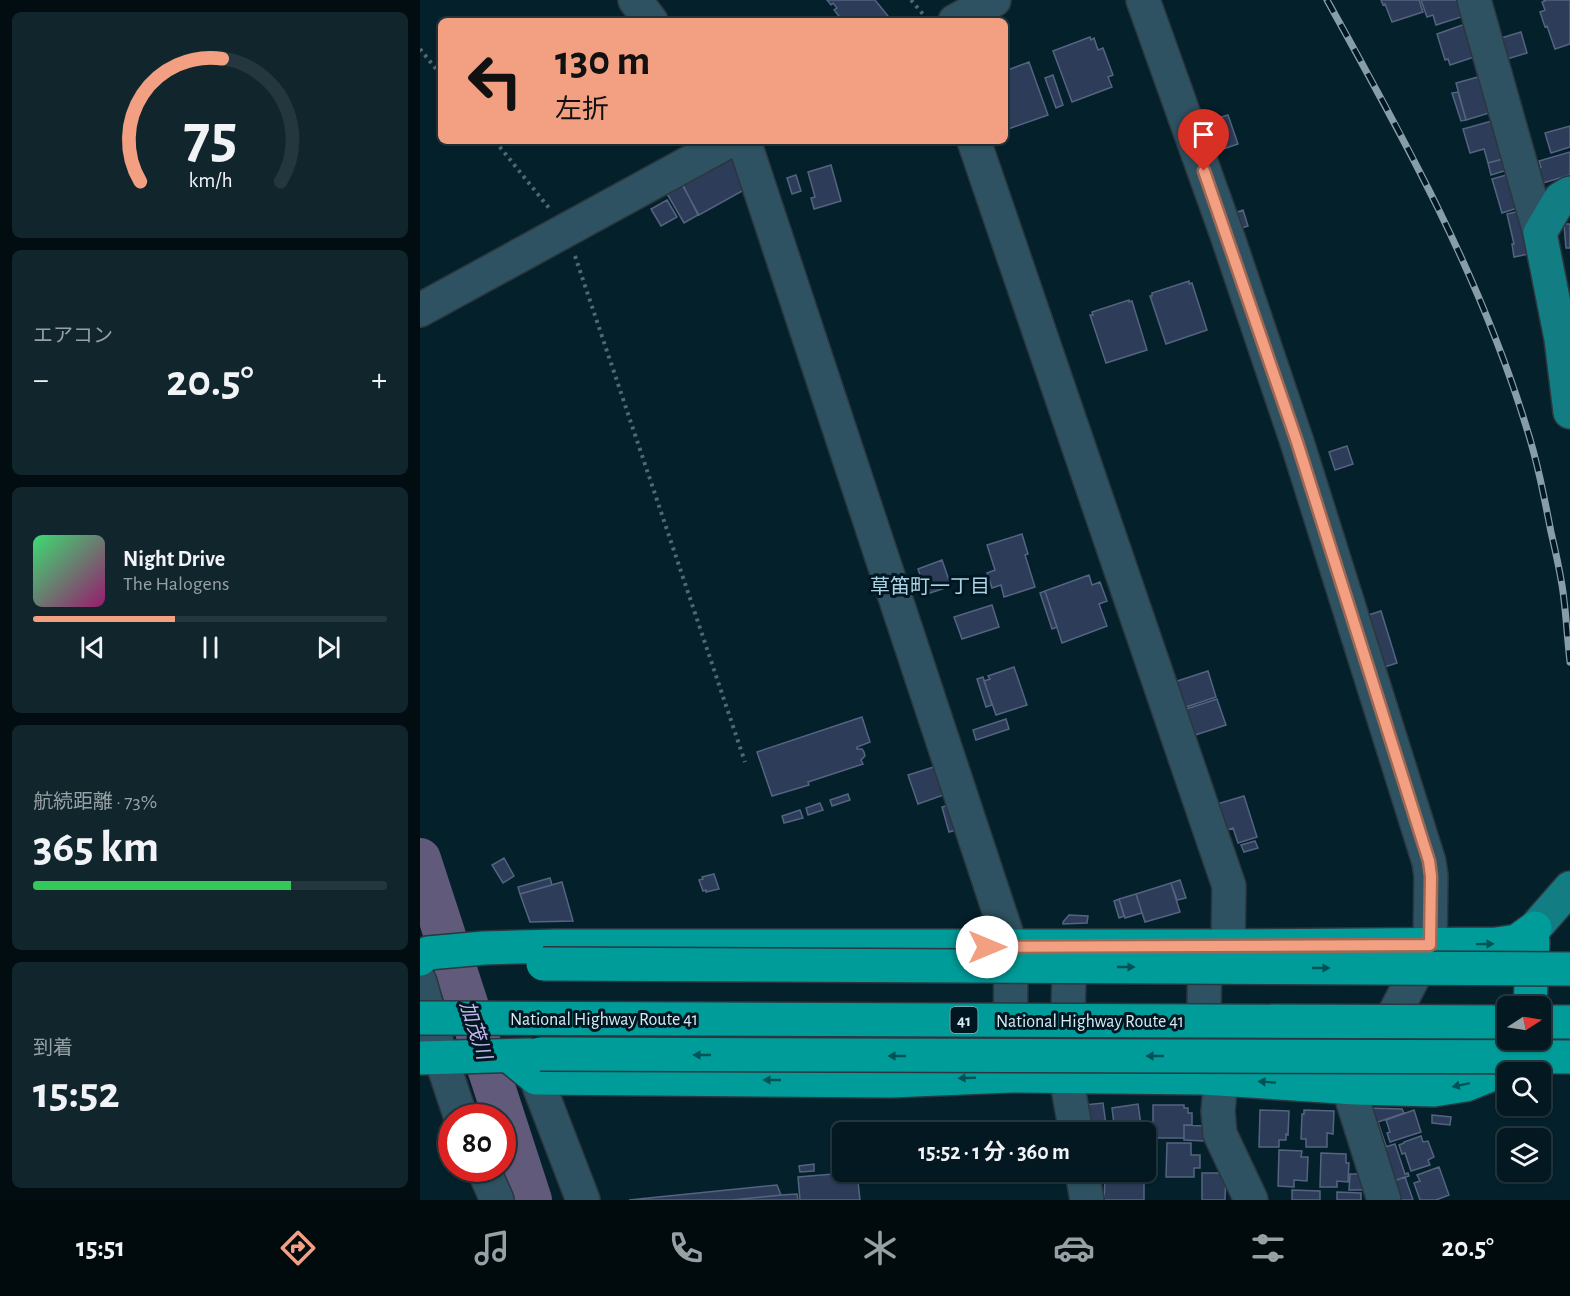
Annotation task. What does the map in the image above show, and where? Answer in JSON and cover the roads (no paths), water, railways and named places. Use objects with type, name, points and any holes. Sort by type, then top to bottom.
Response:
[{"type":"highway","points":[[423,965],[556,946],[1011,947],[1496,944],[1517,941],[1535,928]]},
{"type":"highway","points":[[1531,996],[1535,928]]},
{"type":"highway","points":[[486,957],[543,964],[1570,969]]},
{"type":"highway","name":"National Highway Route 41","points":[[420,1018],[1497,1022]]},
{"type":"highway","points":[[1551,1022],[1570,1022]]},
{"type":"highway","name":"National Highway Route 41","points":[[420,1032],[1497,1034]]},
{"type":"highway","points":[[1551,1034],[1570,1034]]},
{"type":"highway","points":[[472,1060],[891,1080],[1010,1076],[1212,1079],[1356,1088],[1434,1090],[1466,1085],[1491,1075],[1517,1050]]},
{"type":"highway","points":[[472,1060],[1570,1057]]},
{"type":"main road","points":[[1570,193],[1560,199],[1540,233],[1561,339],[1570,412]]},
{"type":"main road","points":[[1535,928],[1570,888]]},
{"type":"street","points":[[634,0],[649,18]]},
{"type":"street","points":[[961,18],[994,0]]},
{"type":"street","points":[[1143,0],[1294,431],[1429,861],[1431,876],[1430,945],[1356,1088],[1353,1102],[1384,1200]]},
{"type":"street","points":[[1474,0],[1540,233]]},
{"type":"street","points":[[420,310],[724,144]]},
{"type":"street","points":[[745,144],[1011,947],[1010,1076]]},
{"type":"street","points":[[975,144],[1229,886],[1217,946],[1212,1079],[1220,1134],[1251,1200]]},
{"type":"street","points":[[1070,946],[1066,1077],[1074,1122]]},
{"type":"street","points":[[423,965],[472,1060],[583,1200]]},
{"type":"street","points":[[464,1104],[472,1060]]},
{"type":"street","points":[[489,1182],[497,1200]]},
{"type":"street","points":[[1084,1182],[1087,1200]]},
{"type":"waterway","name":"加茂川","points":[[420,859],[531,1200]]},
{"type":"railway","points":[[1327,0],[1438,208],[1463,261],[1507,370],[1530,439],[1543,492],[1562,585],[1570,662]]},
{"type":"district","name":"草笛町一丁目","points":[[930,586]]}]
